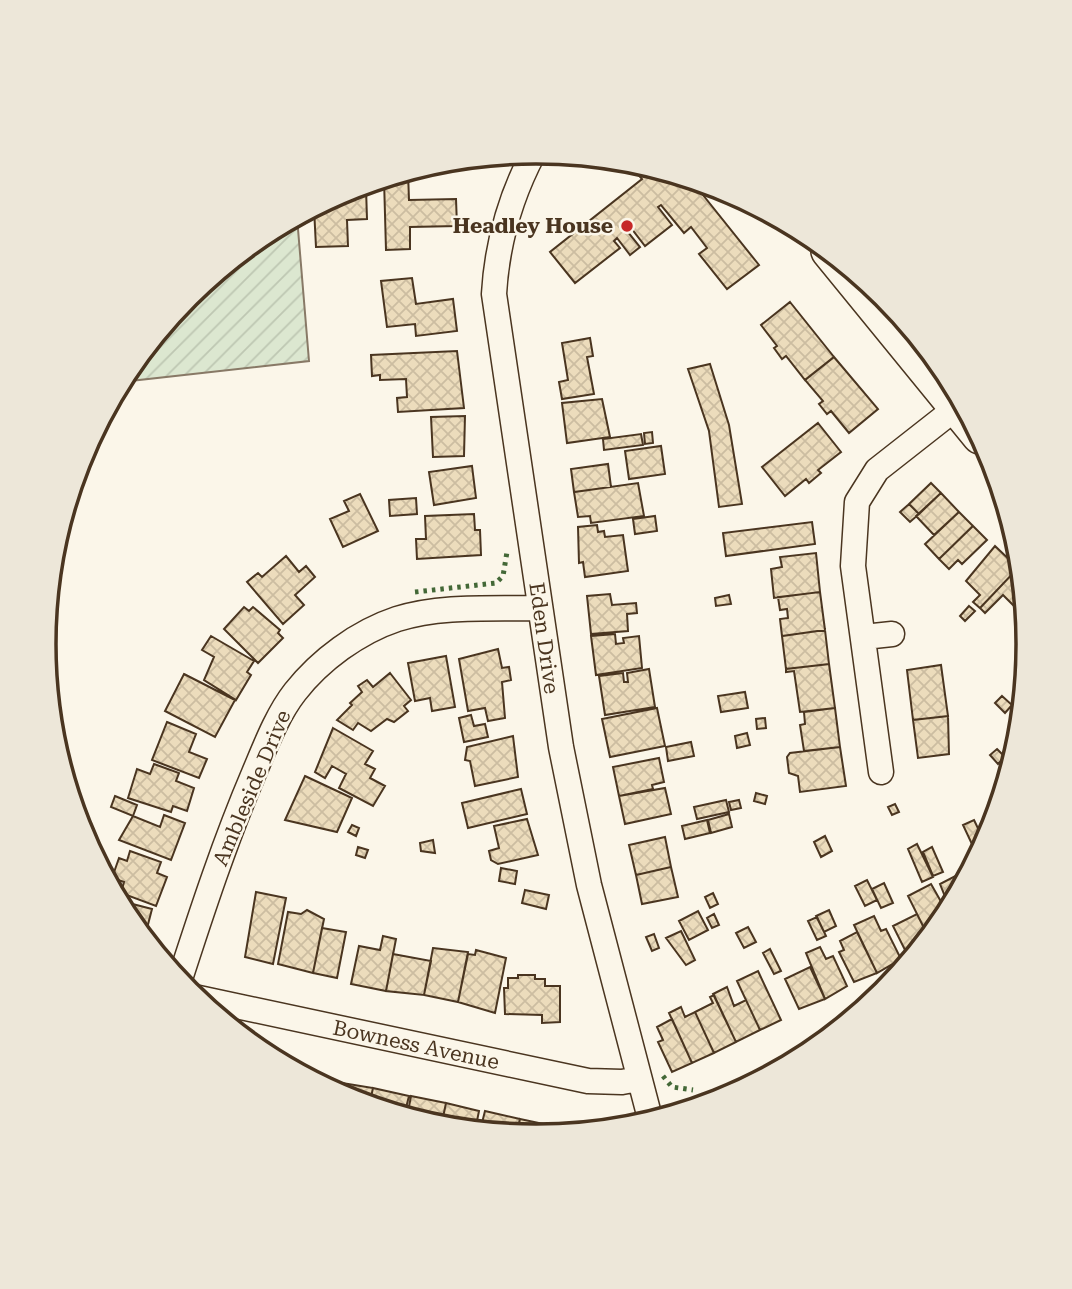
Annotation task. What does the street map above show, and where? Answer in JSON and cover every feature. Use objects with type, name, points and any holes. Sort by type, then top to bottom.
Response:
[{"type":"main road","points":[[866,297],[946,396]]},
{"type":"street","name":"Eden Drive","points":[[528,165],[511,201],[496,257],[494,294],[561,747],[589,885],[648,1111]]},
{"type":"street","points":[[881,772],[853,566],[857,502],[877,470],[954,409]]},
{"type":"street","name":"Ambleside Drive","points":[[183,970],[238,811],[293,694],[305,681],[357,638],[399,618],[446,610],[539,608]]},
{"type":"street","points":[[864,637],[892,634]]},
{"type":"street","name":"Bowness Avenue","points":[[216,1002],[588,1081],[622,1082],[639,1079]]},
{"type":"green space","points":[[298,228],[309,361],[135,380],[155,352],[197,305],[244,264]]},
{"type":"building","name":"Headley House","points":[[640,176],[703,195],[759,265],[727,289],[699,254],[707,248],[691,227],[684,233],[661,205],[658,207],[672,225],[645,246],[631,228],[627,231],[640,247],[630,255],[617,238],[614,241],[620,248],[575,283],[550,252],[642,179]]},
{"type":"building","points":[[408,182],[409,200],[456,199],[457,226],[410,227],[410,249],[386,250],[384,189]]},
{"type":"building","points":[[366,196],[367,219],[347,220],[348,246],[316,247],[315,219]]},
{"type":"building","points":[[412,278],[416,304],[453,299],[457,331],[416,336],[415,324],[387,327],[381,281]]},
{"type":"building","points":[[790,302],[834,357],[805,380],[786,356],[782,359],[774,348],[777,346],[761,325]]},
{"type":"building","points":[[590,338],[593,356],[587,357],[594,394],[562,399],[559,382],[568,380],[562,343]]},
{"type":"building","points":[[457,351],[464,408],[398,412],[397,398],[407,397],[406,379],[380,380],[380,375],[372,376],[371,355]]},
{"type":"building","points":[[834,357],[878,409],[849,433],[831,411],[827,414],[819,404],[823,401],[805,380]]},
{"type":"building","points":[[710,364],[729,425],[742,504],[719,507],[709,431],[688,369]]},
{"type":"building","points":[[602,399],[610,437],[567,443],[562,403]]},
{"type":"building","points":[[465,416],[464,456],[433,457],[431,417]]},
{"type":"building","points":[[818,423],[841,452],[818,470],[821,473],[809,483],[806,479],[785,496],[762,467]]},
{"type":"building","points":[[652,432],[653,443],[645,444],[644,433]]},
{"type":"building","points":[[641,434],[643,445],[604,450],[603,439]]},
{"type":"building","points":[[661,446],[665,474],[629,479],[625,451]]},
{"type":"building","points":[[608,464],[611,487],[574,492],[571,469]]},
{"type":"building","points":[[472,466],[476,498],[434,505],[429,472]]},
{"type":"building","points":[[638,483],[644,516],[591,523],[590,516],[578,517],[574,492]]},
{"type":"building","points":[[931,483],[941,493],[919,514],[909,504]]},
{"type":"building","points":[[941,493],[959,512],[934,535],[916,516]]},
{"type":"building","points":[[360,494],[378,531],[343,547],[330,519],[349,511],[344,501]]},
{"type":"building","points":[[416,498],[417,514],[390,516],[389,500]]},
{"type":"building","points":[[909,504],[919,514],[910,522],[900,512]]},
{"type":"building","points":[[959,512],[973,526],[939,559],[925,544]]},
{"type":"building","points":[[474,514],[475,530],[480,530],[481,555],[417,559],[416,539],[426,539],[425,516]]},
{"type":"building","points":[[655,516],[657,531],[635,534],[633,519]]},
{"type":"building","points":[[812,522],[815,544],[726,556],[723,533]]},
{"type":"building","points":[[597,525],[598,532],[604,531],[605,537],[623,535],[628,571],[585,577],[583,562],[579,563],[578,527]]},
{"type":"building","points":[[973,526],[987,540],[962,564],[958,560],[949,569],[939,559]]},
{"type":"building","points":[[995,546],[1008,559],[1011,575],[980,608],[973,602],[980,595],[966,581]]},
{"type":"building","points":[[816,553],[820,592],[774,598],[771,569],[782,567],[780,557]]},
{"type":"building","points":[[286,556],[299,572],[306,566],[315,577],[295,595],[304,605],[283,624],[247,582],[258,573],[262,577]]},
{"type":"building","points":[[1011,575],[1014,606],[1003,595],[985,613],[980,608]]},
{"type":"building","points":[[820,592],[825,630],[782,636],[780,619],[788,618],[787,609],[780,610],[778,597]]},
{"type":"building","points":[[610,594],[612,605],[636,603],[637,613],[627,614],[628,631],[591,634],[587,596]]},
{"type":"building","points":[[729,595],[731,604],[716,606],[715,598]]},
{"type":"building","points":[[969,606],[975,611],[965,621],[960,616]]},
{"type":"building","points":[[244,607],[249,611],[253,607],[280,630],[278,633],[283,638],[258,663],[224,629]]},
{"type":"building","points":[[825,630],[829,664],[786,669],[782,636]]},
{"type":"building","points":[[615,634],[616,644],[624,643],[623,638],[639,636],[642,668],[596,675],[591,636]]},
{"type":"building","points":[[211,636],[254,661],[247,672],[251,675],[236,700],[204,680],[214,657],[202,650]]},
{"type":"building","points":[[498,649],[502,668],[509,667],[511,680],[502,682],[505,718],[488,721],[485,708],[468,711],[459,659]]},
{"type":"building","points":[[446,656],[455,707],[432,711],[430,698],[415,701],[408,663]]},
{"type":"building","points":[[829,664],[835,708],[800,712],[794,671],[786,672],[786,669]]},
{"type":"building","points":[[941,665],[948,716],[913,720],[907,670]]},
{"type":"building","points":[[649,669],[655,707],[605,715],[599,676],[623,673],[624,682],[628,682],[627,673]]},
{"type":"building","points":[[390,673],[411,700],[404,706],[408,711],[394,722],[387,719],[371,731],[358,723],[353,730],[337,720],[362,692],[358,686],[367,680],[373,687]]},
{"type":"building","points":[[184,674],[235,700],[215,737],[165,711]]},
{"type":"building","points":[[745,692],[748,708],[721,712],[718,696]]},
{"type":"building","points":[[1002,696],[1012,705],[1005,713],[995,703]]},
{"type":"building","points":[[657,708],[665,746],[610,757],[602,719]]},
{"type":"building","points":[[835,708],[840,747],[804,751],[800,725],[805,724],[804,712]]},
{"type":"building","points":[[471,715],[474,726],[485,724],[488,737],[464,742],[459,718]]},
{"type":"building","points":[[948,716],[949,754],[918,758],[913,720]]},
{"type":"building","points":[[765,718],[766,728],[757,729],[756,719]]},
{"type":"building","points":[[167,722],[196,734],[189,752],[207,759],[199,778],[152,760]]},
{"type":"building","points":[[333,728],[373,751],[365,764],[375,769],[370,778],[385,786],[373,806],[339,788],[346,774],[332,766],[325,778],[315,772]]},
{"type":"building","points":[[747,733],[750,745],[737,748],[735,736]]},
{"type":"building","points":[[513,736],[518,777],[475,786],[470,761],[465,760],[467,747]]},
{"type":"building","points":[[691,742],[694,756],[668,761],[666,747]]},
{"type":"building","points":[[840,747],[846,786],[800,792],[798,776],[789,773],[787,757],[790,753]]},
{"type":"building","points":[[997,749],[1003,755],[998,764],[990,755]]},
{"type":"building","points":[[659,758],[664,782],[652,785],[653,789],[619,796],[613,767]]},
{"type":"building","points":[[154,764],[179,773],[176,781],[194,788],[187,811],[173,806],[171,812],[128,798],[137,769],[150,774]]},
{"type":"building","points":[[305,776],[352,798],[337,832],[285,820]]},
{"type":"building","points":[[665,788],[671,814],[625,824],[619,796]]},
{"type":"building","points":[[521,789],[527,814],[468,828],[462,803]]},
{"type":"building","points":[[756,793],[767,796],[765,804],[754,801]]},
{"type":"building","points":[[115,796],[137,805],[133,816],[111,807]]},
{"type":"building","points":[[726,800],[729,812],[697,819],[694,807]]},
{"type":"building","points":[[739,800],[741,808],[731,810],[729,802]]},
{"type":"building","points":[[895,804],[899,812],[892,815],[888,807]]},
{"type":"building","points":[[729,814],[732,827],[711,833],[708,820]]},
{"type":"building","points":[[164,815],[185,823],[171,860],[119,840],[133,816],[160,827]]},
{"type":"building","points":[[527,819],[538,855],[498,864],[491,860],[489,851],[499,848],[494,826]]},
{"type":"building","points":[[707,820],[710,833],[685,839],[682,826]]},
{"type":"building","points":[[974,820],[978,829],[972,844],[963,825]]},
{"type":"building","points":[[352,825],[359,828],[356,836],[348,832]]},
{"type":"building","points":[[825,836],[832,851],[821,857],[814,842]]},
{"type":"building","points":[[665,837],[671,867],[636,875],[629,845]]},
{"type":"building","points":[[433,840],[435,853],[421,851],[420,843]]},
{"type":"building","points":[[917,844],[933,877],[922,882],[908,849]]},
{"type":"building","points":[[358,847],[368,850],[365,858],[356,855]]},
{"type":"building","points":[[932,847],[943,872],[933,876],[923,852]]},
{"type":"building","points":[[130,851],[161,862],[157,873],[167,877],[156,906],[127,895],[122,888],[124,882],[118,880],[114,872],[119,858],[127,861]]},
{"type":"building","points":[[671,867],[678,897],[642,904],[636,875]]},
{"type":"building","points":[[501,868],[517,871],[515,884],[499,881]]},
{"type":"building","points":[[957,875],[945,896],[940,884]]},
{"type":"building","points":[[867,880],[877,900],[865,906],[855,886]]},
{"type":"building","points":[[884,883],[893,903],[881,908],[872,889]]},
{"type":"building","points":[[931,884],[941,902],[924,927],[908,896]]},
{"type":"building","points":[[525,890],[549,895],[546,909],[522,903]]},
{"type":"building","points":[[256,892],[286,898],[273,964],[245,957]]},
{"type":"building","points":[[713,893],[718,904],[710,908],[705,897]]},
{"type":"building","points":[[133,904],[152,909],[148,926]]},
{"type":"building","points":[[307,910],[324,919],[313,973],[278,964],[288,912],[301,914]]},
{"type":"building","points":[[829,910],[836,926],[824,932],[816,916]]},
{"type":"building","points":[[698,911],[708,930],[689,940],[679,921]]},
{"type":"building","points":[[714,914],[719,925],[712,928],[707,918]]},
{"type":"building","points":[[917,914],[924,927],[905,951],[893,926]]},
{"type":"building","points":[[874,916],[881,931],[886,929],[900,957],[877,973],[854,925]]},
{"type":"building","points":[[817,917],[826,936],[817,940],[808,921]]},
{"type":"building","points":[[748,927],[756,942],[744,948],[736,933]]},
{"type":"building","points":[[322,928],[346,932],[337,978],[313,973]]},
{"type":"building","points":[[681,931],[695,960],[686,965],[666,938]]},
{"type":"building","points":[[857,932],[877,973],[854,982],[839,952],[844,950],[840,941]]},
{"type":"building","points":[[654,934],[659,948],[652,951],[646,937]]},
{"type":"building","points":[[383,936],[396,939],[386,991],[351,984],[359,946],[380,950]]},
{"type":"building","points":[[820,947],[826,959],[833,956],[847,986],[825,999],[806,953]]},
{"type":"building","points":[[433,948],[468,952],[458,1002],[424,995]]},
{"type":"building","points":[[770,949],[781,971],[774,974],[763,953]]},
{"type":"building","points":[[476,950],[506,958],[495,1013],[458,1002],[468,954],[475,955]]},
{"type":"building","points":[[393,954],[431,961],[424,995],[386,991]]},
{"type":"building","points":[[810,967],[825,999],[799,1009],[785,979]]},
{"type":"building","points":[[758,971],[781,1020],[760,1030],[737,981]]},
{"type":"building","points":[[518,975],[535,975],[535,979],[545,979],[545,986],[560,986],[560,1022],[542,1023],[542,1015],[505,1014],[504,988],[508,988],[508,978],[518,978]]},
{"type":"building","points":[[727,987],[734,1006],[746,1000],[760,1030],[736,1042],[713,994]]},
{"type":"building","points":[[714,995],[736,1042],[714,1053],[695,1012],[713,1003],[710,997]]},
{"type":"building","points":[[681,1007],[685,1017],[695,1012],[714,1053],[692,1063],[669,1013]]},
{"type":"building","points":[[672,1019],[692,1063],[672,1072],[658,1042],[663,1040],[657,1027]]},
{"type":"building","points":[[341,1083],[373,1088],[371,1095]]},
{"type":"building","points":[[373,1088],[409,1096],[406,1106],[371,1095]]},
{"type":"building","points":[[411,1096],[446,1103],[443,1115],[409,1107]]},
{"type":"building","points":[[446,1103],[479,1111],[477,1120],[443,1115]]},
{"type":"building","points":[[485,1111],[520,1119],[519,1123],[483,1121]]},
{"type":"building","points":[[520,1119],[543,1124],[536,1124],[519,1123]]},
{"type":"hedge","points":[[415,592],[496,583],[503,576],[507,552]]},
{"type":"hedge","points":[[663,1076],[672,1087],[693,1090]]},
{"type":"place","name":"Headley House","points":[[627,226]]}]
